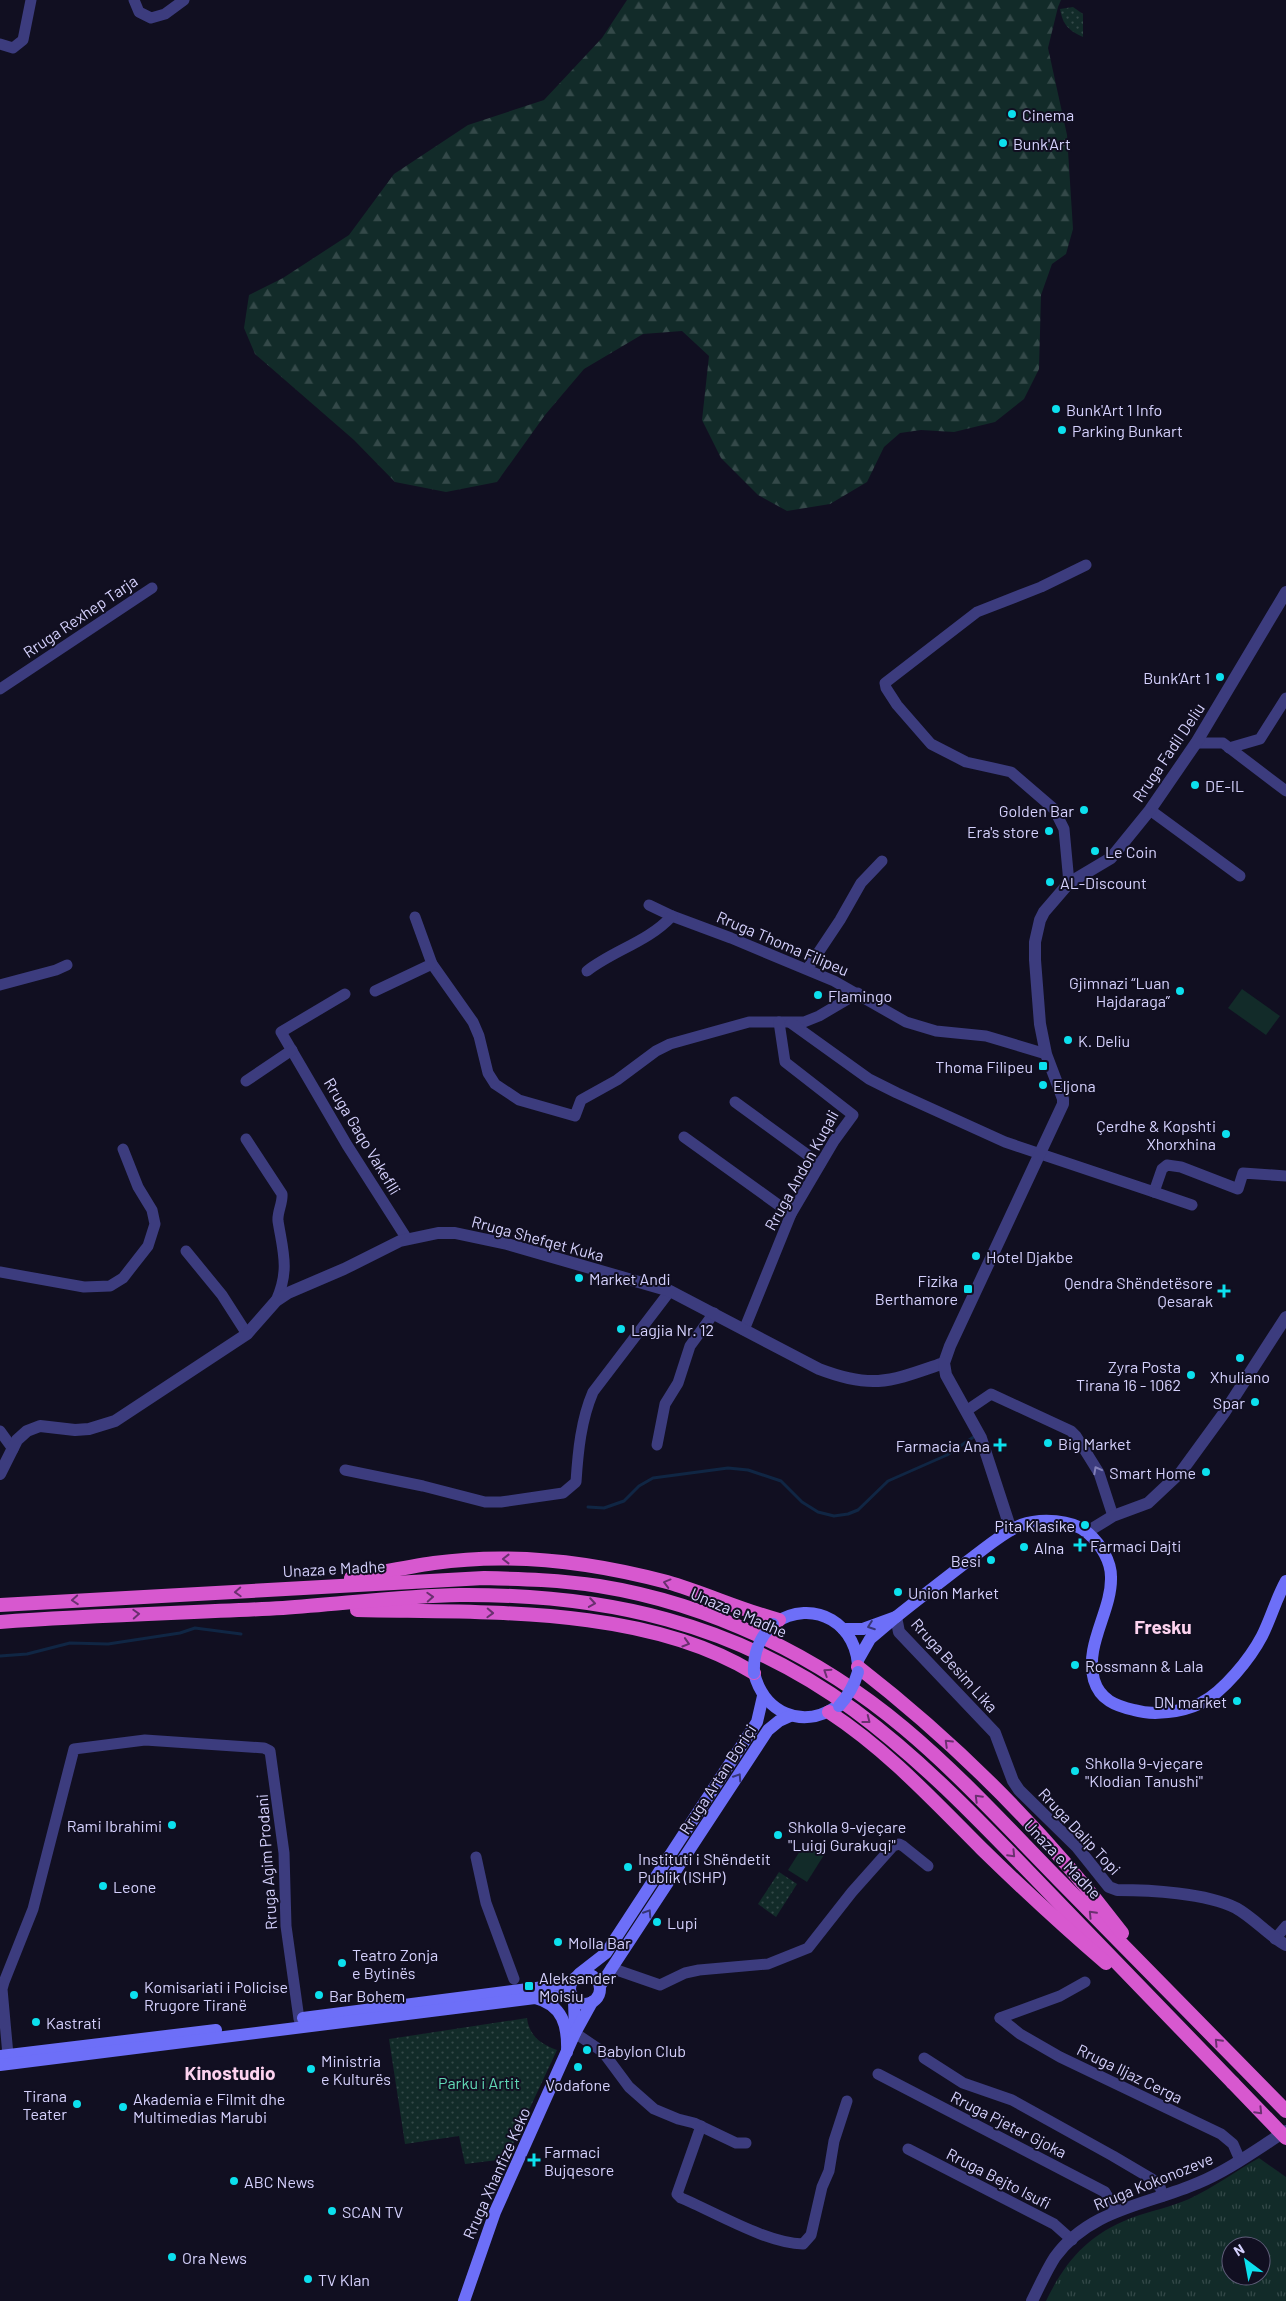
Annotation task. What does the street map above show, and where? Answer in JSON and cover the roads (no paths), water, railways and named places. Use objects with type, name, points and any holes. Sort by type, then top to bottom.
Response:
[{"type":"highway","points":[[286,1589],[434,1563],[478,1559],[573,1563],[668,1582],[776,1622]]},
{"type":"highway","name":"Unaza e Madhe","points":[[0,1605],[456,1579],[562,1581],[626,1591],[661,1600],[743,1629],[816,1665],[861,1695],[905,1729],[957,1777],[1286,2111]]},
{"type":"highway","points":[[1,1623],[284,1608],[456,1595],[562,1598],[650,1614],[702,1630],[777,1663],[811,1682],[852,1708],[889,1737],[941,1783],[1286,2138]]},
{"type":"highway","points":[[284,1608],[532,1615],[605,1622],[712,1651],[754,1673]]},
{"type":"highway","points":[[858,1667],[932,1728],[1046,1841],[1072,1870],[1154,1976]]},
{"type":"highway","points":[[828,1712],[888,1756],[1034,1898],[1163,2011]]},
{"type":"main road","points":[[858,1667],[854,1645],[843,1629],[829,1619],[809,1613],[799,1614],[776,1622],[759,1642],[755,1652],[754,1673],[763,1696],[774,1707],[790,1716],[809,1718],[828,1712],[848,1696],[854,1685],[858,1667],[870,1640],[900,1614],[1010,1530],[1032,1522],[1047,1521],[1072,1525],[1088,1532],[1101,1547],[1108,1560],[1111,1575],[1093,1654],[1095,1682],[1102,1695],[1113,1704],[1141,1712],[1157,1713],[1181,1709],[1201,1703],[1217,1691],[1245,1662],[1256,1647],[1286,1581]]},
{"type":"main road","points":[[843,1629],[864,1629],[900,1614]]},
{"type":"main road","name":"Rruga Artan Boriçi","points":[[575,1978],[601,1958],[622,1927],[757,1722],[763,1696]]},
{"type":"main road","name":"Rruga Artan Boriçi","points":[[600,1986],[768,1730],[779,1721],[790,1716]]},
{"type":"main road","points":[[0,2065],[535,1998],[572,1998],[586,2004],[597,1998],[600,1986],[594,1976],[584,1973],[575,1978],[544,1987],[4,2055]]},
{"type":"main road","points":[[575,1978],[569,1990],[572,1998],[575,2033]]},
{"type":"main road","points":[[535,1998],[552,2004],[560,2013],[566,2027],[567,2052]]},
{"type":"main road","name":"Rruga Xhanfize Keko","points":[[464,2301],[488,2229],[575,2033],[592,2002]]},
{"type":"street","points":[[0,44],[13,48],[23,40],[31,0]]},
{"type":"street","points":[[134,0],[139,12],[151,18],[165,14],[184,0]]},
{"type":"street","points":[[1069,883],[1064,829],[1054,809],[1011,772],[966,762],[931,744],[897,704],[886,688],[885,683],[977,612],[1041,587],[1086,565]]},
{"type":"street","name":"Rruga Rexhep Tarja","points":[[0,689],[152,588]]},
{"type":"street","name":"Rruga Fadil Deliu","points":[[944,1363],[946,1355],[1063,1104],[1063,1099],[1046,1054],[1039,1009],[1035,942],[1044,912],[1069,883],[1111,858],[1150,810],[1196,743],[1286,592]]},
{"type":"street","points":[[1229,748],[1260,739],[1286,698]]},
{"type":"street","points":[[1196,743],[1217,742],[1229,748],[1286,791]]},
{"type":"street","points":[[1150,810],[1240,876]]},
{"type":"street","points":[[808,968],[840,920],[861,883],[882,861]]},
{"type":"street","name":"Rruga Thoma Filipeu","points":[[649,905],[672,916],[808,968],[906,1022],[920,1027],[986,1036],[1046,1054]]},
{"type":"street","points":[[587,971],[600,961],[652,933],[672,916]]},
{"type":"street","points":[[415,917],[432,964],[473,1022],[479,1036],[488,1073],[495,1084],[519,1100],[575,1116],[581,1100],[617,1080],[656,1051],[670,1044],[749,1022],[804,1022],[819,1016],[858,994]]},
{"type":"street","points":[[0,984],[56,970],[67,964]]},
{"type":"street","points":[[375,991],[432,964]]},
{"type":"street","name":"Rruga Gaqo Vakeflli","points":[[345,994],[281,1032],[347,1145],[407,1239]]},
{"type":"street","name":"Rruga Andon Kuqali","points":[[744,1330],[791,1214],[820,1164],[853,1115],[784,1062],[779,1022]]},
{"type":"street","points":[[791,1023],[869,1079],[989,1135],[1192,1205]]},
{"type":"street","points":[[246,1081],[292,1050]]},
{"type":"street","points":[[735,1102],[820,1164]]},
{"type":"street","points":[[684,1137],[791,1214]]},
{"type":"street","points":[[246,1139],[282,1194],[278,1221],[285,1263],[282,1289],[276,1302]]},
{"type":"street","points":[[0,1272],[84,1287],[110,1286],[123,1278],[148,1246],[155,1224],[152,1210],[135,1180],[123,1149]]},
{"type":"street","points":[[1154,1192],[1162,1169],[1166,1165],[1181,1167],[1238,1188],[1243,1173],[1286,1176]]},
{"type":"street","name":"Rruga Shefqet Kuka","points":[[0,1474],[22,1434],[33,1427],[82,1429],[100,1427],[115,1421],[247,1334],[276,1302],[301,1286],[344,1269],[384,1248],[407,1239],[438,1233],[479,1238],[670,1292],[714,1313],[819,1369],[858,1381],[887,1381],[944,1363]]},
{"type":"street","points":[[186,1251],[222,1295],[247,1334]]},
{"type":"street","points":[[345,1470],[423,1486],[485,1502],[501,1502],[564,1494],[576,1482],[579,1447],[589,1402],[600,1380],[670,1292]]},
{"type":"street","points":[[657,1445],[665,1404],[678,1383],[690,1346],[714,1313]]},
{"type":"street","points":[[1088,1532],[1113,1516],[1148,1503],[1181,1472],[1224,1413],[1286,1317]]},
{"type":"street","points":[[944,1363],[950,1385],[981,1438],[1010,1530]]},
{"type":"street","points":[[966,1411],[991,1394],[1071,1431],[1100,1473],[1113,1516]]},
{"type":"street","points":[[0,1431],[13,1449]]},
{"type":"street","name":"Rruga Besim Lika","points":[[900,1614],[898,1632],[995,1733]]},
{"type":"street","name":"Rruga Dalip Topi","points":[[995,1733],[1013,1781],[1077,1847],[1109,1887],[1117,1890],[1169,1892],[1229,1905],[1248,1916],[1281,1942]]},
{"type":"street","name":"Rruga Agim Prodani","points":[[5,1965],[33,1908],[74,1749],[146,1740],[264,1748],[270,1751],[284,1854],[286,1926],[299,2019]]},
{"type":"street","points":[[611,1968],[660,1985],[685,1973],[699,1970],[768,1964],[801,1952],[812,1944],[852,1892],[892,1846],[899,1844],[903,1846],[928,1866]]},
{"type":"street","points":[[476,1857],[486,1903],[514,1980]]},
{"type":"street","points":[[1281,1942],[1286,1926]]},
{"type":"street","points":[[4,2055],[2,1989],[5,1965]]},
{"type":"street","name":"Rruga Iljaz Cerga","points":[[1085,1982],[1060,1996],[1000,2018],[1020,2034],[1060,2057],[1220,2134],[1234,2144],[1240,2160]]},
{"type":"street","points":[[575,2033],[603,2052],[629,2087],[654,2110],[701,2126],[736,2144],[746,2143]]},
{"type":"street","points":[[924,2058],[964,2083],[1012,2100],[1121,2161],[1152,2179],[1160,2187],[1164,2196]]},
{"type":"street","name":"Rruga Pjeter Gjoka","points":[[878,2074],[1105,2192],[1116,2211]]},
{"type":"street","points":[[701,2126],[677,2194],[681,2198],[756,2232],[793,2244],[803,2244],[811,2235],[822,2187],[829,2170],[834,2141],[847,2101]]},
{"type":"street","name":"Rruga Kokonozeve","points":[[1032,2301],[1055,2257],[1091,2224],[1116,2211],[1164,2196],[1208,2178],[1286,2131]]},
{"type":"street","name":"Rruga Bejto Isufi","points":[[908,2150],[1054,2224],[1072,2240]]},
{"type":"waterway","points":[[588,1507],[604,1508],[624,1501],[639,1486],[653,1478],[728,1468],[748,1470],[781,1481],[802,1502],[818,1512],[834,1516],[848,1514],[858,1510],[888,1481],[947,1455],[975,1436]]},
{"type":"waterway","points":[[0,1656],[27,1654],[70,1643],[108,1644],[180,1633],[195,1628],[241,1634]]},
{"type":"place","name":"Cinema","points":[[1012,114]]},
{"type":"place","name":"Bunk'Art","points":[[1003,143]]},
{"type":"place","name":"Bunk'Art 1 Info","points":[[1056,409]]},
{"type":"place","name":"Parking Bunkart","points":[[1062,430]]},
{"type":"place","name":"Bunk‘Art 1","points":[[1220,677]]},
{"type":"place","name":"DE-IL","points":[[1195,785]]},
{"type":"place","name":"Golden Bar","points":[[1084,810]]},
{"type":"place","name":"Era's store","points":[[1049,831]]},
{"type":"place","name":"Le Coin","points":[[1095,851]]},
{"type":"place","name":"AL-Discount","points":[[1050,882]]},
{"type":"place","name":"Gjimnazi “Luan Hajdaraga”","points":[[1180,991]]},
{"type":"place","name":"Flamingo","points":[[818,995]]},
{"type":"place","name":"K. Deliu","points":[[1068,1040]]},
{"type":"place","name":"Thoma Filipeu","points":[[1043,1066]]},
{"type":"place","name":"Eljona","points":[[1043,1085]]},
{"type":"place","name":"Çerdhe & Kopshti Xhorxhina","points":[[1226,1134]]},
{"type":"place","name":"Hotel Djakbe","points":[[976,1256]]},
{"type":"place","name":"Market Andi","points":[[579,1278]]},
{"type":"place","name":"Fizika Berthamore","points":[[968,1289]]},
{"type":"place","name":"Qendra Shëndetësore Qesarak","points":[[1224,1291]]},
{"type":"place","name":"Lagjia Nr. 12","points":[[621,1329]]},
{"type":"place","name":"Xhuliano","points":[[1240,1358]]},
{"type":"place","name":"Zyra Posta Tirana 16 - 1062","points":[[1191,1375]]},
{"type":"place","name":"Spar","points":[[1255,1402]]},
{"type":"place","name":"Big Market","points":[[1048,1443]]},
{"type":"place","name":"Farmacia Ana","points":[[1000,1445]]},
{"type":"place","name":"Smart Home","points":[[1206,1472]]},
{"type":"place","name":"Pita Klasike","points":[[1085,1525]]},
{"type":"place","name":"Farmaci Dajti","points":[[1080,1545]]},
{"type":"place","name":"Alna","points":[[1024,1547]]},
{"type":"place","name":"Besi","points":[[991,1560]]},
{"type":"place","name":"Union Market","points":[[898,1592]]},
{"type":"place","name":"Rossmann & Lala","points":[[1075,1665]]},
{"type":"place","name":"DN market","points":[[1237,1701]]},
{"type":"place","name":"Shkolla 9-vjeçare \"Klodian Tanushi\"","points":[[1075,1771]]},
{"type":"place","name":"Rami Ibrahimi","points":[[172,1825]]},
{"type":"place","name":"Shkolla 9-vjeçare \"Luigj Gurakuqi\"","points":[[778,1835]]},
{"type":"place","name":"Instituti i Shëndetit Publik (ISHP)","points":[[628,1867]]},
{"type":"place","name":"Leone","points":[[103,1886]]},
{"type":"place","name":"Lupi","points":[[657,1922]]},
{"type":"place","name":"Molla Bar","points":[[558,1942]]},
{"type":"place","name":"Teatro Zonja e Bytinës","points":[[342,1963]]},
{"type":"place","name":"Aleksander Moisiu","points":[[529,1986]]},
{"type":"place","name":"Komisariati i Policise Rrugore Tiranë","points":[[134,1995]]},
{"type":"place","name":"Bar Bohem","points":[[319,1995]]},
{"type":"place","name":"Kastrati","points":[[36,2022]]},
{"type":"place","name":"Babylon Club","points":[[587,2050]]},
{"type":"place","name":"Vodafone","points":[[578,2067]]},
{"type":"place","name":"Ministria e Kulturës","points":[[311,2069]]},
{"type":"place","name":"Tirana Teater","points":[[77,2104]]},
{"type":"place","name":"Akademia e Filmit dhe Multimedias Marubi","points":[[123,2107]]},
{"type":"place","name":"Farmaci Bujqesore","points":[[534,2160]]},
{"type":"place","name":"ABC News","points":[[234,2181]]},
{"type":"place","name":"SCAN TV","points":[[332,2211]]},
{"type":"place","name":"Ora News","points":[[172,2257]]},
{"type":"place","name":"TV Klan","points":[[308,2279]]},
{"type":"district","name":"Fresku","points":[[1163,1626]]},
{"type":"district","name":"Kinostudio","points":[[230,2072]]},
{"type":"park label","name":"Parku i Artit","points":[[479,2082]]}]
